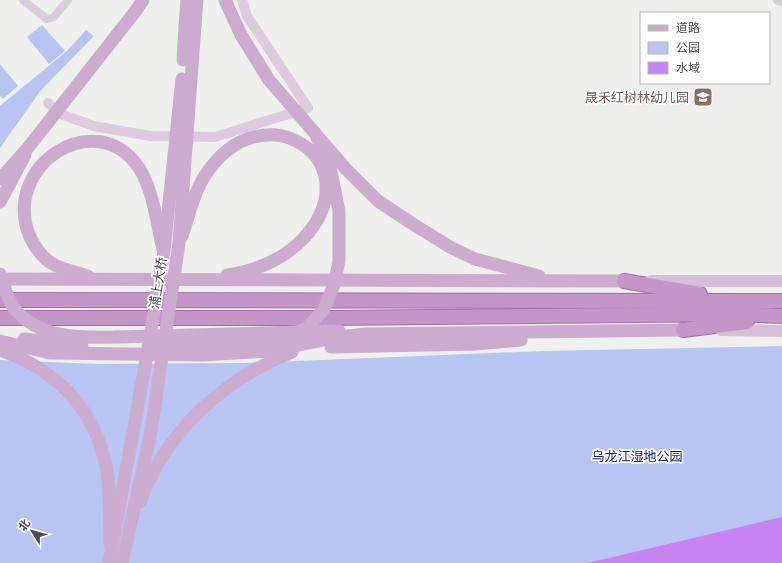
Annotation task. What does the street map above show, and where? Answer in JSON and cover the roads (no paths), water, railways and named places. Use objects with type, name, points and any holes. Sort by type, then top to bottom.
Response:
[{"type":"highway","points":[[624,281],[744,301]]},
{"type":"highway","points":[[0,300],[782,301]]},
{"type":"highway","points":[[0,318],[335,318],[713,314],[782,317]]},
{"type":"highway","points":[[683,330],[782,317]]},
{"type":"main road","points":[[0,179],[27,149],[143,0]]},
{"type":"main road","name":"浦上大桥","points":[[109,560],[146,361],[164,251],[181,88],[190,25],[187,0]]},
{"type":"main road","points":[[122,563],[151,431],[179,243],[190,25],[197,0]]},
{"type":"main road","points":[[225,0],[240,35],[268,80],[345,168],[378,201],[422,231],[475,259],[518,272],[566,282]]},
{"type":"main road","points":[[0,339],[87,347],[245,344],[281,340],[308,327],[324,309],[334,285],[339,261],[340,211],[330,167],[315,133]]},
{"type":"main road","points":[[179,243],[198,189],[216,161],[232,147],[252,137],[274,134],[291,137],[310,150],[321,165],[327,188],[321,214],[313,227],[294,248],[275,260],[248,271],[186,281]]},
{"type":"main road","points":[[99,279],[53,264],[36,248],[25,228],[20,214],[22,194],[27,178],[44,158],[71,143],[90,140],[110,144],[128,155],[140,168],[149,190],[164,251]]},
{"type":"main road","points":[[0,202],[27,149]]},
{"type":"main road","points":[[0,274],[6,292],[14,308],[33,325],[62,336],[117,337],[329,331],[392,333],[626,330],[782,331]]},
{"type":"main road","points":[[0,279],[566,282],[782,281]]},
{"type":"main road","points":[[129,532],[147,483],[184,426],[224,388],[266,363],[291,352],[340,345],[475,344],[626,330]]},
{"type":"main road","points":[[0,339],[50,353],[203,355],[269,351],[339,337],[392,333]]},
{"type":"main road","points":[[0,350],[20,357],[43,370],[80,404],[98,436],[107,472],[109,560]]},
{"type":"street","points":[[22,0],[47,19],[54,17],[68,0]]},
{"type":"street","points":[[48,103],[63,115],[94,126],[150,136],[215,137],[308,108],[247,16],[242,0]]},
{"type":"street","points":[[778,0],[782,1]]},
{"type":"water","points":[[782,517],[782,563],[588,563]]},
{"type":"place","name":"晟禾红树林幼儿园","points":[[703,97]]},
{"type":"park label","name":"乌龙江湿地公园","points":[[637,456]]}]
